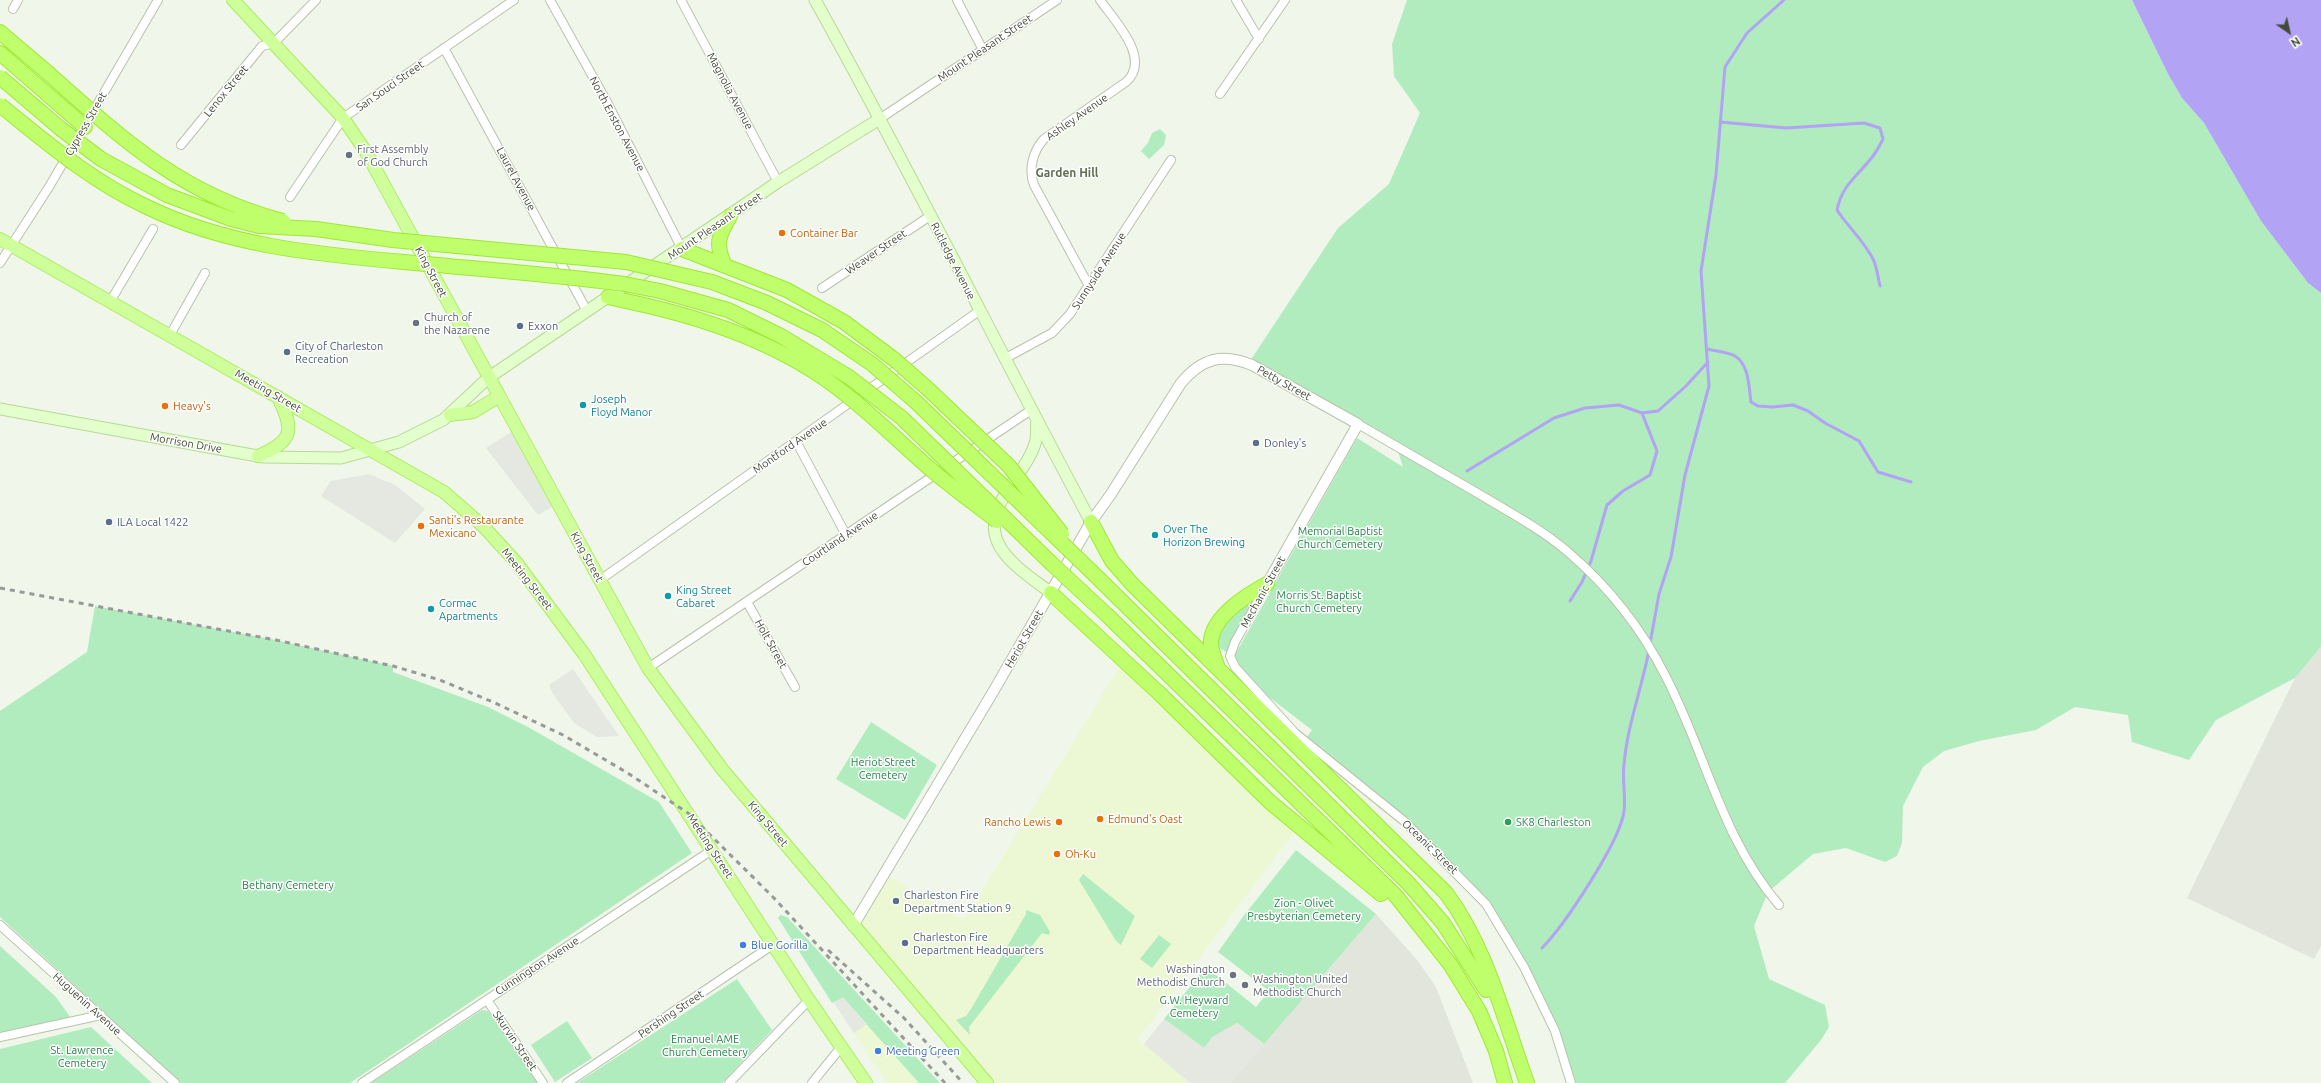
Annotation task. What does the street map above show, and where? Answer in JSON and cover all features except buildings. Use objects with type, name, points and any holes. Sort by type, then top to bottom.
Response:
[{"type":"highway","points":[[0,32],[111,128],[166,171],[190,185],[234,204],[262,215],[316,230]]},
{"type":"highway","points":[[0,53],[85,127]]},
{"type":"highway","points":[[0,77],[60,130],[101,159],[167,195],[231,219],[260,226],[316,230],[400,240],[626,262],[712,282],[767,303],[822,330],[872,364],[915,401],[1119,598],[1410,884],[1443,923],[1478,975],[1506,1025]]},
{"type":"highway","points":[[0,105],[60,154],[111,188],[144,206],[182,223],[237,240],[331,256],[624,284],[660,291],[728,310],[815,355],[849,377],[902,418],[1396,896],[1450,964],[1479,1012],[1496,1051],[1505,1083]]},
{"type":"highway","points":[[724,264],[719,253],[718,240],[730,216]]},
{"type":"highway","points":[[682,249],[724,264],[787,290],[844,322],[895,360],[928,389],[1009,466],[1095,576]]},
{"type":"highway","points":[[608,297],[673,311],[731,329],[814,372],[844,392],[928,467],[1052,564]]},
{"type":"highway","points":[[1091,522],[1112,561],[1132,584],[1218,667],[1446,894],[1458,909],[1478,948],[1527,1083]]},
{"type":"highway","points":[[1218,667],[1211,641],[1215,629],[1229,612],[1252,593],[1267,584]]},
{"type":"highway","points":[[1051,593],[1155,689],[1270,802],[1302,830],[1376,888],[1450,964]]},
{"type":"main road","name":"King Street","points":[[233,0],[344,118],[366,152],[498,397],[648,668],[722,770],[987,1083]]},
{"type":"main road","name":"Rutledge Avenue","points":[[815,0],[881,118],[979,311],[1091,522]]},
{"type":"main road","name":"Mount Pleasant Street","points":[[373,450],[400,442],[450,415],[488,378],[682,249],[778,182],[881,118]]},
{"type":"main road","name":"Meeting Street","points":[[0,239],[373,450],[444,492],[483,526],[516,562],[584,654],[809,1000],[866,1083]]},
{"type":"main road","points":[[258,456],[280,445],[287,436],[288,419],[278,397]]},
{"type":"main road","points":[[450,415],[473,412],[498,397]]},
{"type":"main road","name":"Morrison Drive","points":[[0,409],[258,456],[341,458],[373,450]]},
{"type":"main road","points":[[1037,421],[1036,440],[1025,464],[1001,500],[994,525],[999,545],[1013,562],[1051,593]]},
{"type":"street","points":[[13,9],[18,0]]},
{"type":"street","name":"Cypress Street","points":[[0,263],[85,127],[158,0]]},
{"type":"street","name":"Lenox Street","points":[[181,145],[262,46],[274,43],[316,0]]},
{"type":"street","name":"San Souci Street","points":[[290,197],[344,118],[514,0]]},
{"type":"street","name":"North Enston Avenue","points":[[550,0],[607,102],[682,249]]},
{"type":"street","name":"Magnolia Avenue","points":[[681,0],[778,182]]},
{"type":"street","points":[[957,0],[983,50]]},
{"type":"street","name":"Mount Pleasant Street","points":[[881,118],[1057,0]]},
{"type":"street","name":"Ashley Avenue","points":[[1089,286],[1034,184],[1032,168],[1036,150],[1044,139],[1126,82],[1134,73],[1135,54],[1100,0]]},
{"type":"street","points":[[1236,0],[1258,39]]},
{"type":"street","points":[[1220,94],[1285,0]]},
{"type":"street","name":"Laurel Avenue","points":[[444,48],[587,311]]},
{"type":"street","name":"Sunnyside Avenue","points":[[1004,359],[1052,332],[1079,303],[1172,160]]},
{"type":"street","name":"Weaver Street","points":[[822,288],[930,216]]},
{"type":"street","points":[[110,302],[153,229]]},
{"type":"street","points":[[170,335],[205,273]]},
{"type":"street","name":"Montford Avenue","points":[[600,580],[979,311]]},
{"type":"street","name":"Petty Street","points":[[1206,362],[1236,359],[1252,365],[1358,424]]},
{"type":"street","name":"Heriot Street","points":[[853,926],[1051,593],[1091,522],[1124,475],[1181,383],[1192,370],[1206,362]]},
{"type":"street","name":"Courtland Avenue","points":[[648,668],[1031,410]]},
{"type":"street","points":[[1358,424],[1538,529],[1568,552],[1617,601],[1642,635],[1666,677],[1685,718],[1720,809],[1748,862],[1779,905]]},
{"type":"street","name":"Mechanic Street","points":[[1230,656],[1235,642],[1267,584],[1358,424]]},
{"type":"street","points":[[796,441],[846,535]]},
{"type":"street","name":"Holt Street","points":[[747,602],[795,687]]},
{"type":"street","name":"Oceanic Street","points":[[1230,656],[1243,678],[1295,733],[1404,821],[1486,904],[1524,967],[1555,1031],[1571,1083]]},
{"type":"street","name":"Cunnington Avenue","points":[[362,1083],[712,850]]},
{"type":"street","name":"Huguenin Avenue","points":[[0,925],[175,1083]]},
{"type":"street","name":"Pershing Street","points":[[567,1083],[774,944]]},
{"type":"street","name":"Skurvin Street","points":[[487,1000],[543,1083]]},
{"type":"street","points":[[729,1083],[809,1000]]},
{"type":"street","points":[[0,1037],[101,1015]]},
{"type":"street","points":[[812,1083],[842,1046]]},
{"type":"shaded area","points":[[2132,0],[2321,0],[2321,293],[2308,283],[2261,221],[2204,123],[2182,98],[2168,74]]},
{"type":"shaded area","points":[[513,431],[555,505],[538,515],[486,448]]},
{"type":"shaded area","points":[[369,474],[395,485],[425,509],[395,543],[321,496],[331,481]]},
{"type":"shaded area","points":[[2321,647],[2321,946],[2314,959],[2187,898],[2295,678]]},
{"type":"shaded area","points":[[1124,659],[1298,827],[1138,1039],[1190,1083],[987,1083],[854,924],[884,873],[964,920]]},
{"type":"shaded area","points":[[573,669],[619,736],[597,737],[574,723],[553,694],[549,685]]},
{"type":"shaded area","points":[[1376,914],[1418,961],[1436,987],[1473,1083],[1230,1083]]},
{"type":"shaded area","name":"Meeting Green","points":[[843,997],[919,1083],[887,1083],[834,1003]]},
{"type":"shaded area","points":[[843,997],[867,1024],[854,1033],[834,1003]]},
{"type":"shaded area","points":[[1164,1019],[1204,1048],[1212,1037],[1237,1023],[1264,1044],[1230,1083],[1190,1083],[1144,1044]]},
{"type":"green space","points":[[1407,0],[2132,0],[2168,74],[2182,98],[2204,123],[2261,221],[2308,283],[2321,293],[2321,647],[2295,678],[2216,720],[2189,760],[2132,742],[2128,715],[2075,707],[2036,730],[1979,741],[1944,751],[1923,767],[1903,806],[1902,843],[1897,856],[1885,862],[1846,848],[1813,854],[1768,892],[1754,926],[1769,979],[1825,1005],[1829,1027],[1821,1040],[1785,1083],[1571,1083],[1555,1031],[1486,904],[1444,860],[1304,741],[1312,730],[1261,691],[1232,660],[1357,438],[1403,467],[1396,445],[1248,364],[1338,228],[1389,184],[1420,113],[1394,76],[1392,44]]},
{"type":"green space","points":[[1160,129],[1166,135],[1164,145],[1149,159],[1141,151],[1148,143],[1152,133]]},
{"type":"green space","points":[[1255,600],[1226,652],[1220,648],[1215,641],[1231,617],[1242,607]]},
{"type":"green space","name":"Bethany Cemetery","points":[[95,606],[276,640],[393,666],[393,672],[488,707],[528,727],[659,802],[692,853],[350,1083],[181,1083],[0,917],[0,711],[87,652]]},
{"type":"green space","name":"Heriot Street Cemetery","points":[[871,722],[937,765],[905,820],[836,779]]},
{"type":"green space","points":[[1296,850],[1376,914],[1264,1044],[1237,1023],[1204,1048],[1164,1019],[1206,967],[1256,1007],[1269,991],[1218,952],[1245,914]]},
{"type":"green space","points":[[1083,874],[1135,916],[1121,945],[1116,941],[1079,880]]},
{"type":"green space","points":[[1026,910],[1040,915],[1050,932],[1049,935],[1042,933],[969,1027],[970,1035],[956,1020],[966,1016],[971,1009],[1026,914]]},
{"type":"green space","points":[[780,915],[787,917],[940,1083],[919,1083],[843,998],[832,1003],[778,918]]},
{"type":"green space","points":[[1159,935],[1171,944],[1152,968],[1140,959]]},
{"type":"green space","points":[[0,946],[56,997],[73,1021],[0,1037]]},
{"type":"green space","name":"Emanuel AME Church Cemetery","points":[[737,979],[772,1030],[722,1083],[577,1083]]},
{"type":"green space","points":[[482,1010],[488,1011],[538,1083],[371,1083]]},
{"type":"green space","points":[[567,1021],[592,1058],[555,1082],[531,1045]]},
{"type":"green space","name":"St. Lawrence Cemetery","points":[[91,1027],[152,1083],[0,1083],[0,1049]]},
{"type":"waterway","points":[[1650,644],[1659,594],[1671,557],[1685,475],[1709,386],[1701,271],[1716,175],[1725,67],[1747,33],[1784,0]]},
{"type":"waterway","points":[[1720,122],[1786,128],[1864,123],[1880,128],[1883,139],[1881,143],[1868,163],[1847,186],[1839,201],[1837,210],[1861,240],[1873,259],[1876,265],[1880,286]]},
{"type":"waterway","points":[[1707,349],[1729,354],[1740,360],[1748,377],[1751,402],[1758,406],[1772,407],[1793,405],[1808,411],[1825,423],[1859,441],[1878,472],[1911,482]]},
{"type":"waterway","points":[[1467,471],[1554,418],[1585,408],[1619,405],[1642,413],[1658,411],[1686,386],[1708,362]]},
{"type":"waterway","points":[[1570,601],[1582,582],[1591,561],[1607,505],[1623,491],[1650,475],[1657,451],[1642,413]]},
{"type":"waterway","points":[[1542,948],[1577,903],[1603,861],[1621,824],[1624,811],[1624,771],[1628,736],[1649,650]]},
{"type":"railway","points":[[0,588],[276,640],[393,666],[440,680],[493,702],[563,735],[626,772],[688,813],[773,897],[945,1083]]},
{"type":"railway","points":[[828,950],[904,1018],[963,1083]]},
{"type":"place","name":"First Assembly of God Church","points":[[349,155]]},
{"type":"place","name":"Container Bar","points":[[782,233]]},
{"type":"place","name":"Church of the Nazarene","points":[[416,323]]},
{"type":"place","name":"Exxon","points":[[520,326]]},
{"type":"place","name":"City of Charleston Recreation","points":[[287,352]]},
{"type":"place","name":"Joseph Floyd Manor","points":[[583,405]]},
{"type":"place","name":"Heavy's","points":[[165,406]]},
{"type":"place","name":"Donley's","points":[[1256,443]]},
{"type":"place","name":"ILA Local 1422","points":[[109,522]]},
{"type":"place","name":"Santi's Restaurante Mexicano","points":[[421,526]]},
{"type":"place","name":"Over The Horizon Brewing","points":[[1155,535]]},
{"type":"place","name":"King Street Cabaret","points":[[668,596]]},
{"type":"place","name":"Cormac Apartments","points":[[431,609]]},
{"type":"place","name":"Edmund's Oast","points":[[1100,819]]},
{"type":"place","name":"Rancho Lewis","points":[[1059,822]]},
{"type":"place","name":"SK8 Charleston","points":[[1508,822]]},
{"type":"place","name":"Oh-Ku","points":[[1057,854]]},
{"type":"place","name":"Charleston Fire Department Station 9","points":[[896,901]]},
{"type":"place","name":"Charleston Fire Department Headquarters","points":[[905,943]]},
{"type":"place","name":"Blue Gorilla","points":[[743,945]]},
{"type":"place","name":"Washington Methodist Church","points":[[1233,975]]},
{"type":"place","name":"Washington United Methodist Church","points":[[1245,985]]},
{"type":"place","name":"Meeting Green","points":[[878,1051]]},
{"type":"district","name":"Garden Hill","points":[[1067,173]]},
{"type":"park label","name":"Memorial Baptist Church Cemetery","points":[[1340,537]]},
{"type":"park label","name":"Morris St. Baptist Church Cemetery","points":[[1319,601]]},
{"type":"park label","name":"Zion - Olivet Presbyterian Cemetery","points":[[1304,909]]},
{"type":"park label","name":"G.W. Heyward Cemetery","points":[[1194,1006]]}]
